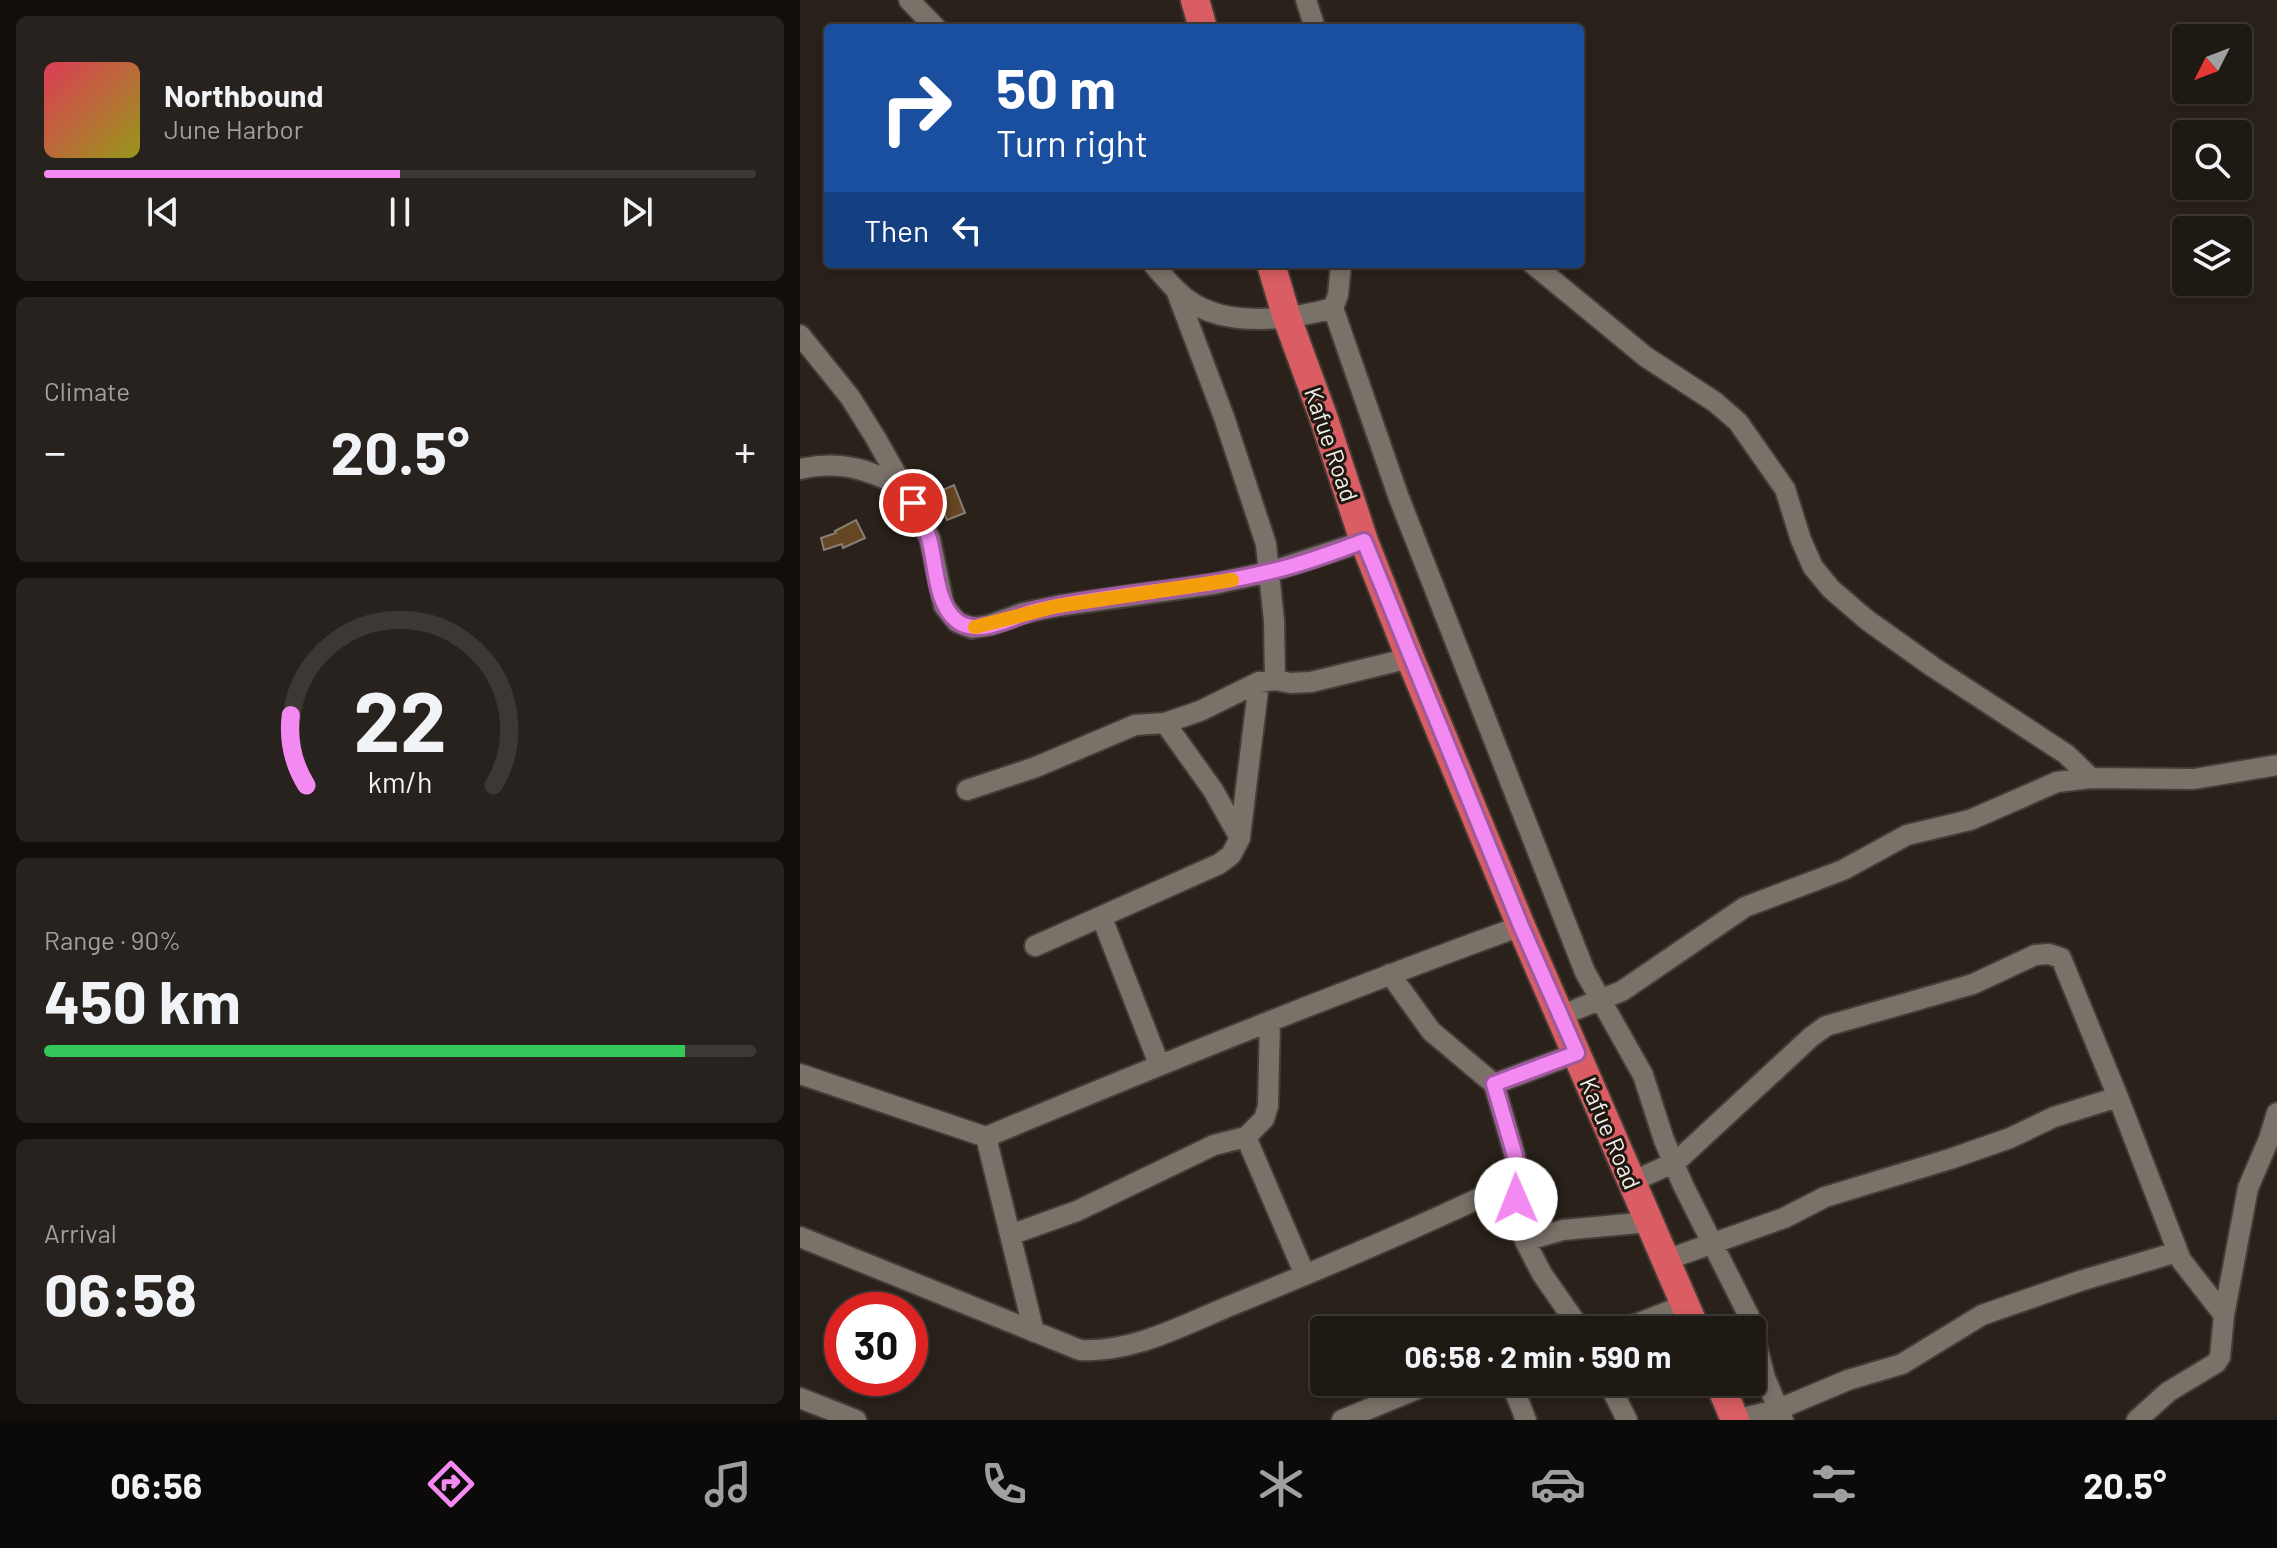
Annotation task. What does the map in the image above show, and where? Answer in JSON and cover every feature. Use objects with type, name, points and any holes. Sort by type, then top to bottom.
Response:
[{"type":"highway","points":[[1195,0],[1202,24]]},
{"type":"highway","name":"Kafue Road","points":[[1272,268],[1364,541],[1410,658],[1521,926],[1690,1316]]},
{"type":"highway","points":[[1725,1396],[1736,1420]]},
{"type":"street","points":[[909,0],[932,24]]},
{"type":"street","points":[[1306,0],[1314,24]]},
{"type":"street","points":[[1157,268],[1176,290],[1206,310],[1246,318],[1287,318],[1333,308]]},
{"type":"street","points":[[1341,268],[1338,295],[1333,308],[1399,498],[1585,972],[1643,1075],[1674,1163],[1749,1316],[1765,1378],[1781,1414]]},
{"type":"street","points":[[1538,268],[1646,357],[1715,402],[1738,422],[1785,489],[1813,567],[1831,589],[1867,620],[1922,659],[2066,754],[2091,778]]},
{"type":"street","points":[[1035,946],[1219,864],[1231,855],[1240,838],[1274,621],[1266,544],[1235,449],[1176,290]]},
{"type":"street","points":[[800,335],[850,397],[904,488],[930,539],[944,606],[957,622],[972,628],[1057,606],[1214,584],[1269,572],[1364,541]]},
{"type":"street","points":[[800,469],[824,465],[857,467],[873,471],[904,488]]},
{"type":"street","points":[[967,790],[1036,767],[1135,725],[1165,723],[1200,711],[1267,681],[1311,682],[1410,658]]},
{"type":"street","points":[[1165,723],[1213,790],[1240,838]]},
{"type":"street","points":[[1562,1015],[1644,978],[1745,907],[1843,870],[1907,835],[1970,820],[2057,782],[2091,778],[2194,779],[2277,765]]},
{"type":"street","points":[[1102,918],[1159,1064]]},
{"type":"street","points":[[800,1074],[986,1137],[1159,1064],[1521,926]]},
{"type":"street","points":[[1632,1182],[1674,1163],[1826,1026],[1973,984],[2035,955],[2049,954],[2061,958],[2066,966],[2177,1252],[2185,1268],[2224,1315]]},
{"type":"street","points":[[1390,974],[1431,1031],[1494,1084],[1515,1156],[1513,1182],[1525,1241],[1566,1316]]},
{"type":"street","points":[[1010,1235],[1077,1211],[1214,1145],[1246,1137],[1264,1119],[1268,1106],[1270,1021]]},
{"type":"street","points":[[1494,1084],[1577,1053]]},
{"type":"street","points":[[1666,1260],[1784,1218],[1825,1197],[1950,1159],[2010,1138],[2054,1117],[2118,1097]]},
{"type":"street","points":[[2137,1420],[2159,1399],[2216,1363],[2220,1357],[2224,1315],[2248,1188],[2277,1113]]},
{"type":"street","points":[[986,1137],[1034,1332]]},
{"type":"street","points":[[1246,1137],[1305,1275]]},
{"type":"street","points":[[800,1237],[1080,1350],[1098,1351],[1128,1347],[1305,1275],[1513,1182]]},
{"type":"street","points":[[1525,1241],[1563,1230],[1649,1222]]},
{"type":"street","points":[[1736,1420],[1781,1414],[1848,1380],[1902,1364],[1982,1315],[2177,1252]]},
{"type":"street","points":[[1342,1420],[1400,1396]]},
{"type":"street","points":[[1517,1396],[1526,1420]]},
{"type":"street","points":[[1615,1396],[1627,1420]]},
{"type":"street","points":[[800,1398],[856,1420]]},
{"type":"building","points":[[954,485],[965,513],[947,520],[936,493]]},
{"type":"building","points":[[856,520],[865,538],[843,548],[842,544],[824,550],[821,538],[836,533]]},
{"type":"slow traffic","points":[[975,627],[1057,606],[1232,580]]},
{"type":"route","points":[[913,503],[930,539],[944,606],[957,622],[972,628],[1057,606],[1214,584],[1269,572],[1364,541],[1521,926],[1577,1053],[1494,1084],[1515,1156],[1513,1182],[1516,1199]]}]
